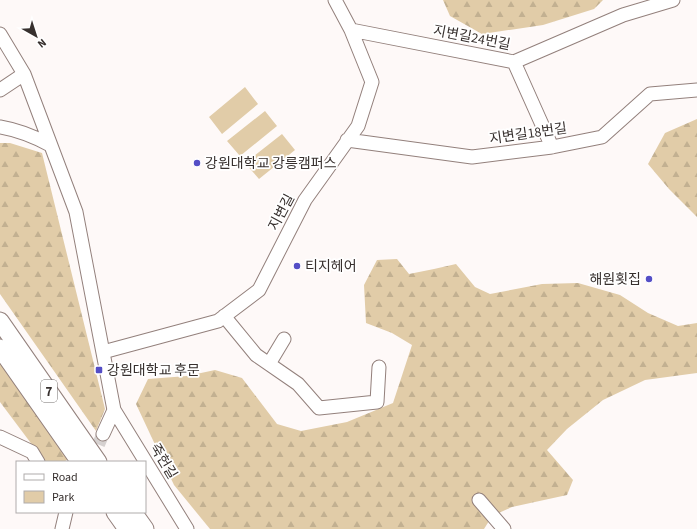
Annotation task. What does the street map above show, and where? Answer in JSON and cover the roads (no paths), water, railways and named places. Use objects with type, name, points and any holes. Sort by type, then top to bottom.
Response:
[{"type":"main road","name":"7","points":[[0,321],[97,461]]},
{"type":"main road","name":"7","points":[[0,348],[79,461]]},
{"type":"main road","points":[[116,513],[127,529]]},
{"type":"main road","points":[[134,513],[145,529]]},
{"type":"street","name":"지변길","points":[[103,352],[218,320],[259,290],[305,200],[358,126],[372,82],[351,30],[335,0]]},
{"type":"street","name":"지변길24번길","points":[[351,30],[514,62],[623,15],[673,0]]},
{"type":"street","points":[[0,34],[24,74],[76,212],[114,410],[103,434]]},
{"type":"street","points":[[514,62],[552,147]]},
{"type":"street","points":[[0,90],[24,74]]},
{"type":"street","name":"지변길18번길","points":[[347,140],[472,156],[552,147],[602,137],[650,94],[697,90]]},
{"type":"street","points":[[0,127],[11,129],[39,139],[50,145]]},
{"type":"street","points":[[224,316],[256,356],[298,384],[319,408],[377,402],[379,367]]},
{"type":"street","points":[[269,364],[284,339]]},
{"type":"street","name":"죽헌길","points":[[114,410],[145,461]]},
{"type":"street","points":[[0,437],[32,452],[37,461]]},
{"type":"street","name":"죽헌길","points":[[146,462],[187,529]]},
{"type":"street","points":[[479,500],[504,529]]},
{"type":"street","points":[[62,529],[66,513]]},
{"type":"tunnel","points":[[91,461],[103,434]]},
{"type":"place","name":"강원대학교 강릉캠퍼스","points":[[197,163]]},
{"type":"place","name":"티지헤어","points":[[297,266]]},
{"type":"place","name":"해원횟집","points":[[649,279]]},
{"type":"place","name":"강원대학교 후문","points":[[99,370]]}]
